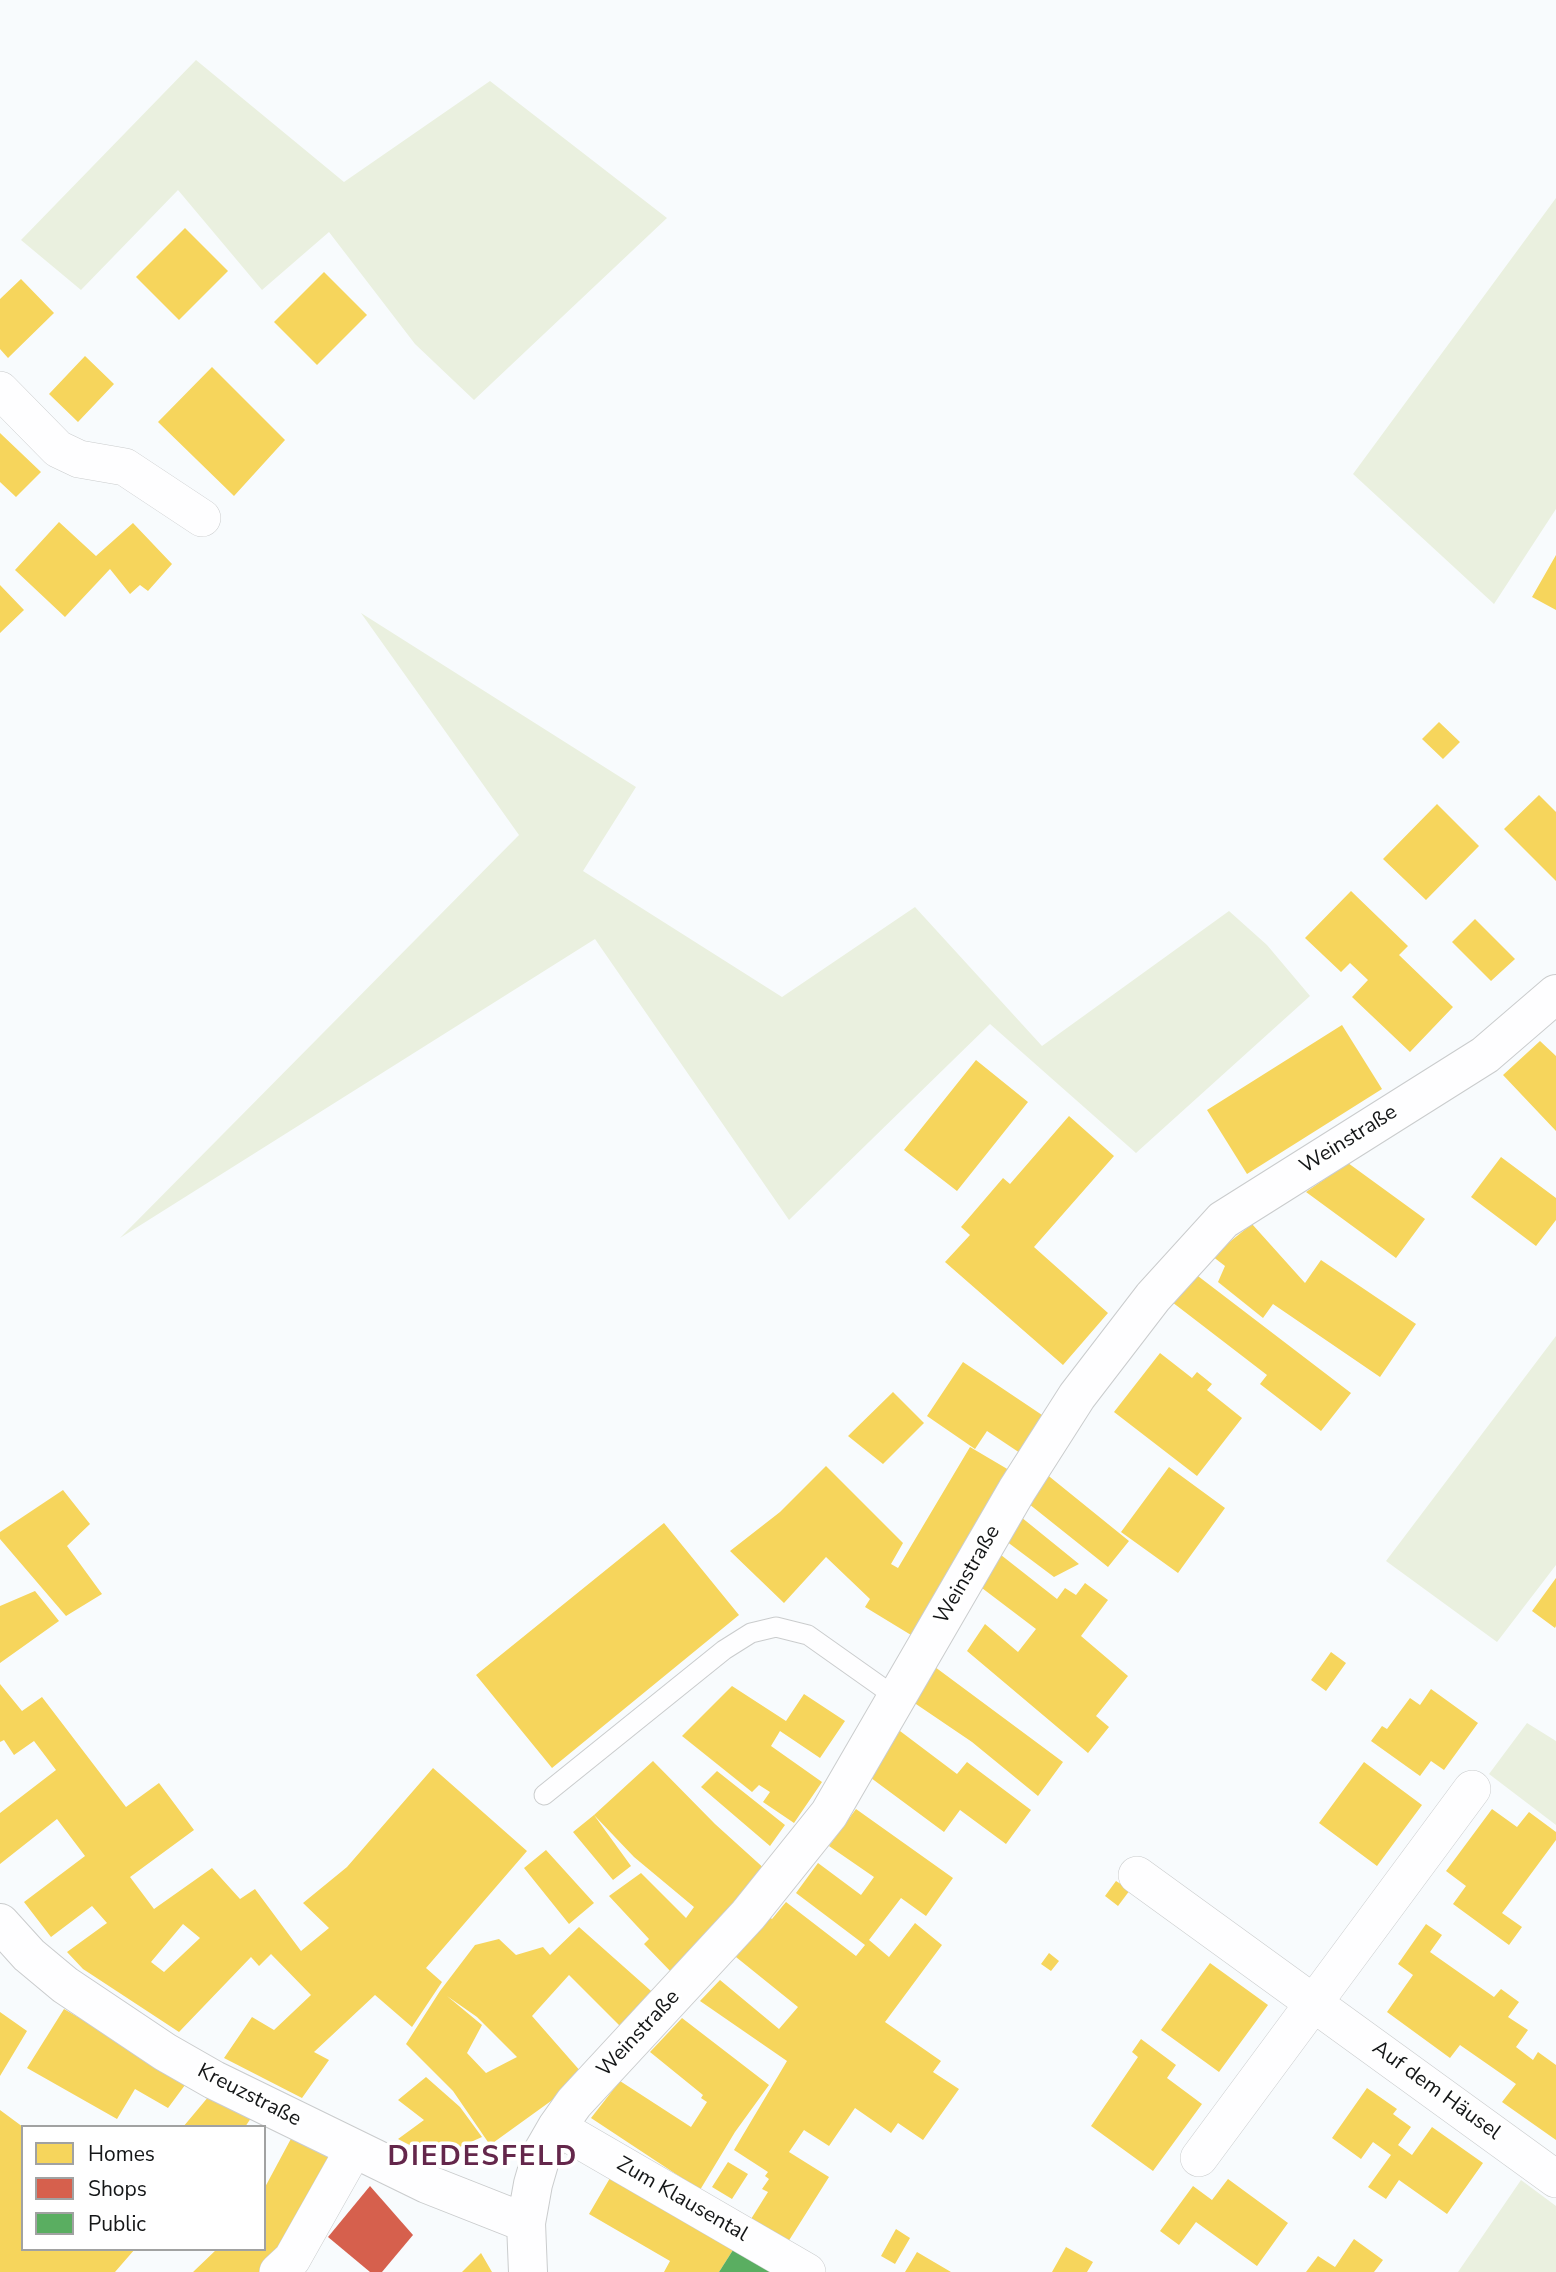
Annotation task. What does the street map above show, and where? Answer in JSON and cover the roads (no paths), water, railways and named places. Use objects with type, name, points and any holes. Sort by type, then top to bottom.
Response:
[{"type":"street","points":[[0,390],[58,449],[79,459],[125,467],[202,519]]},
{"type":"street","name":"Weinstraße","points":[[528,2272],[526,2223],[542,2153],[557,2127],[575,2103],[697,1972],[796,1858],[829,1814],[1017,1490],[1077,1396],[1153,1297],[1223,1220],[1485,1055],[1556,994]]},
{"type":"street","points":[[1199,2158],[1472,1788]]},
{"type":"street","name":"Auf dem Häusel","points":[[1137,1875],[1556,2179]]},
{"type":"street","name":"Kreuzstraße","points":[[0,1923],[29,1955],[65,1984],[164,2052],[214,2080],[427,2184],[526,2223]]},
{"type":"street","name":"Zum Klausental","points":[[557,2127],[807,2272]]},
{"type":"street","points":[[278,2272],[292,2259],[354,2149]]},
{"type":"lane","points":[[544,1795],[724,1650],[751,1633],[776,1627],[808,1635],[897,1698]]},
{"type":"district","name":"DIEDESFELD","points":[[483,2158]]}]
